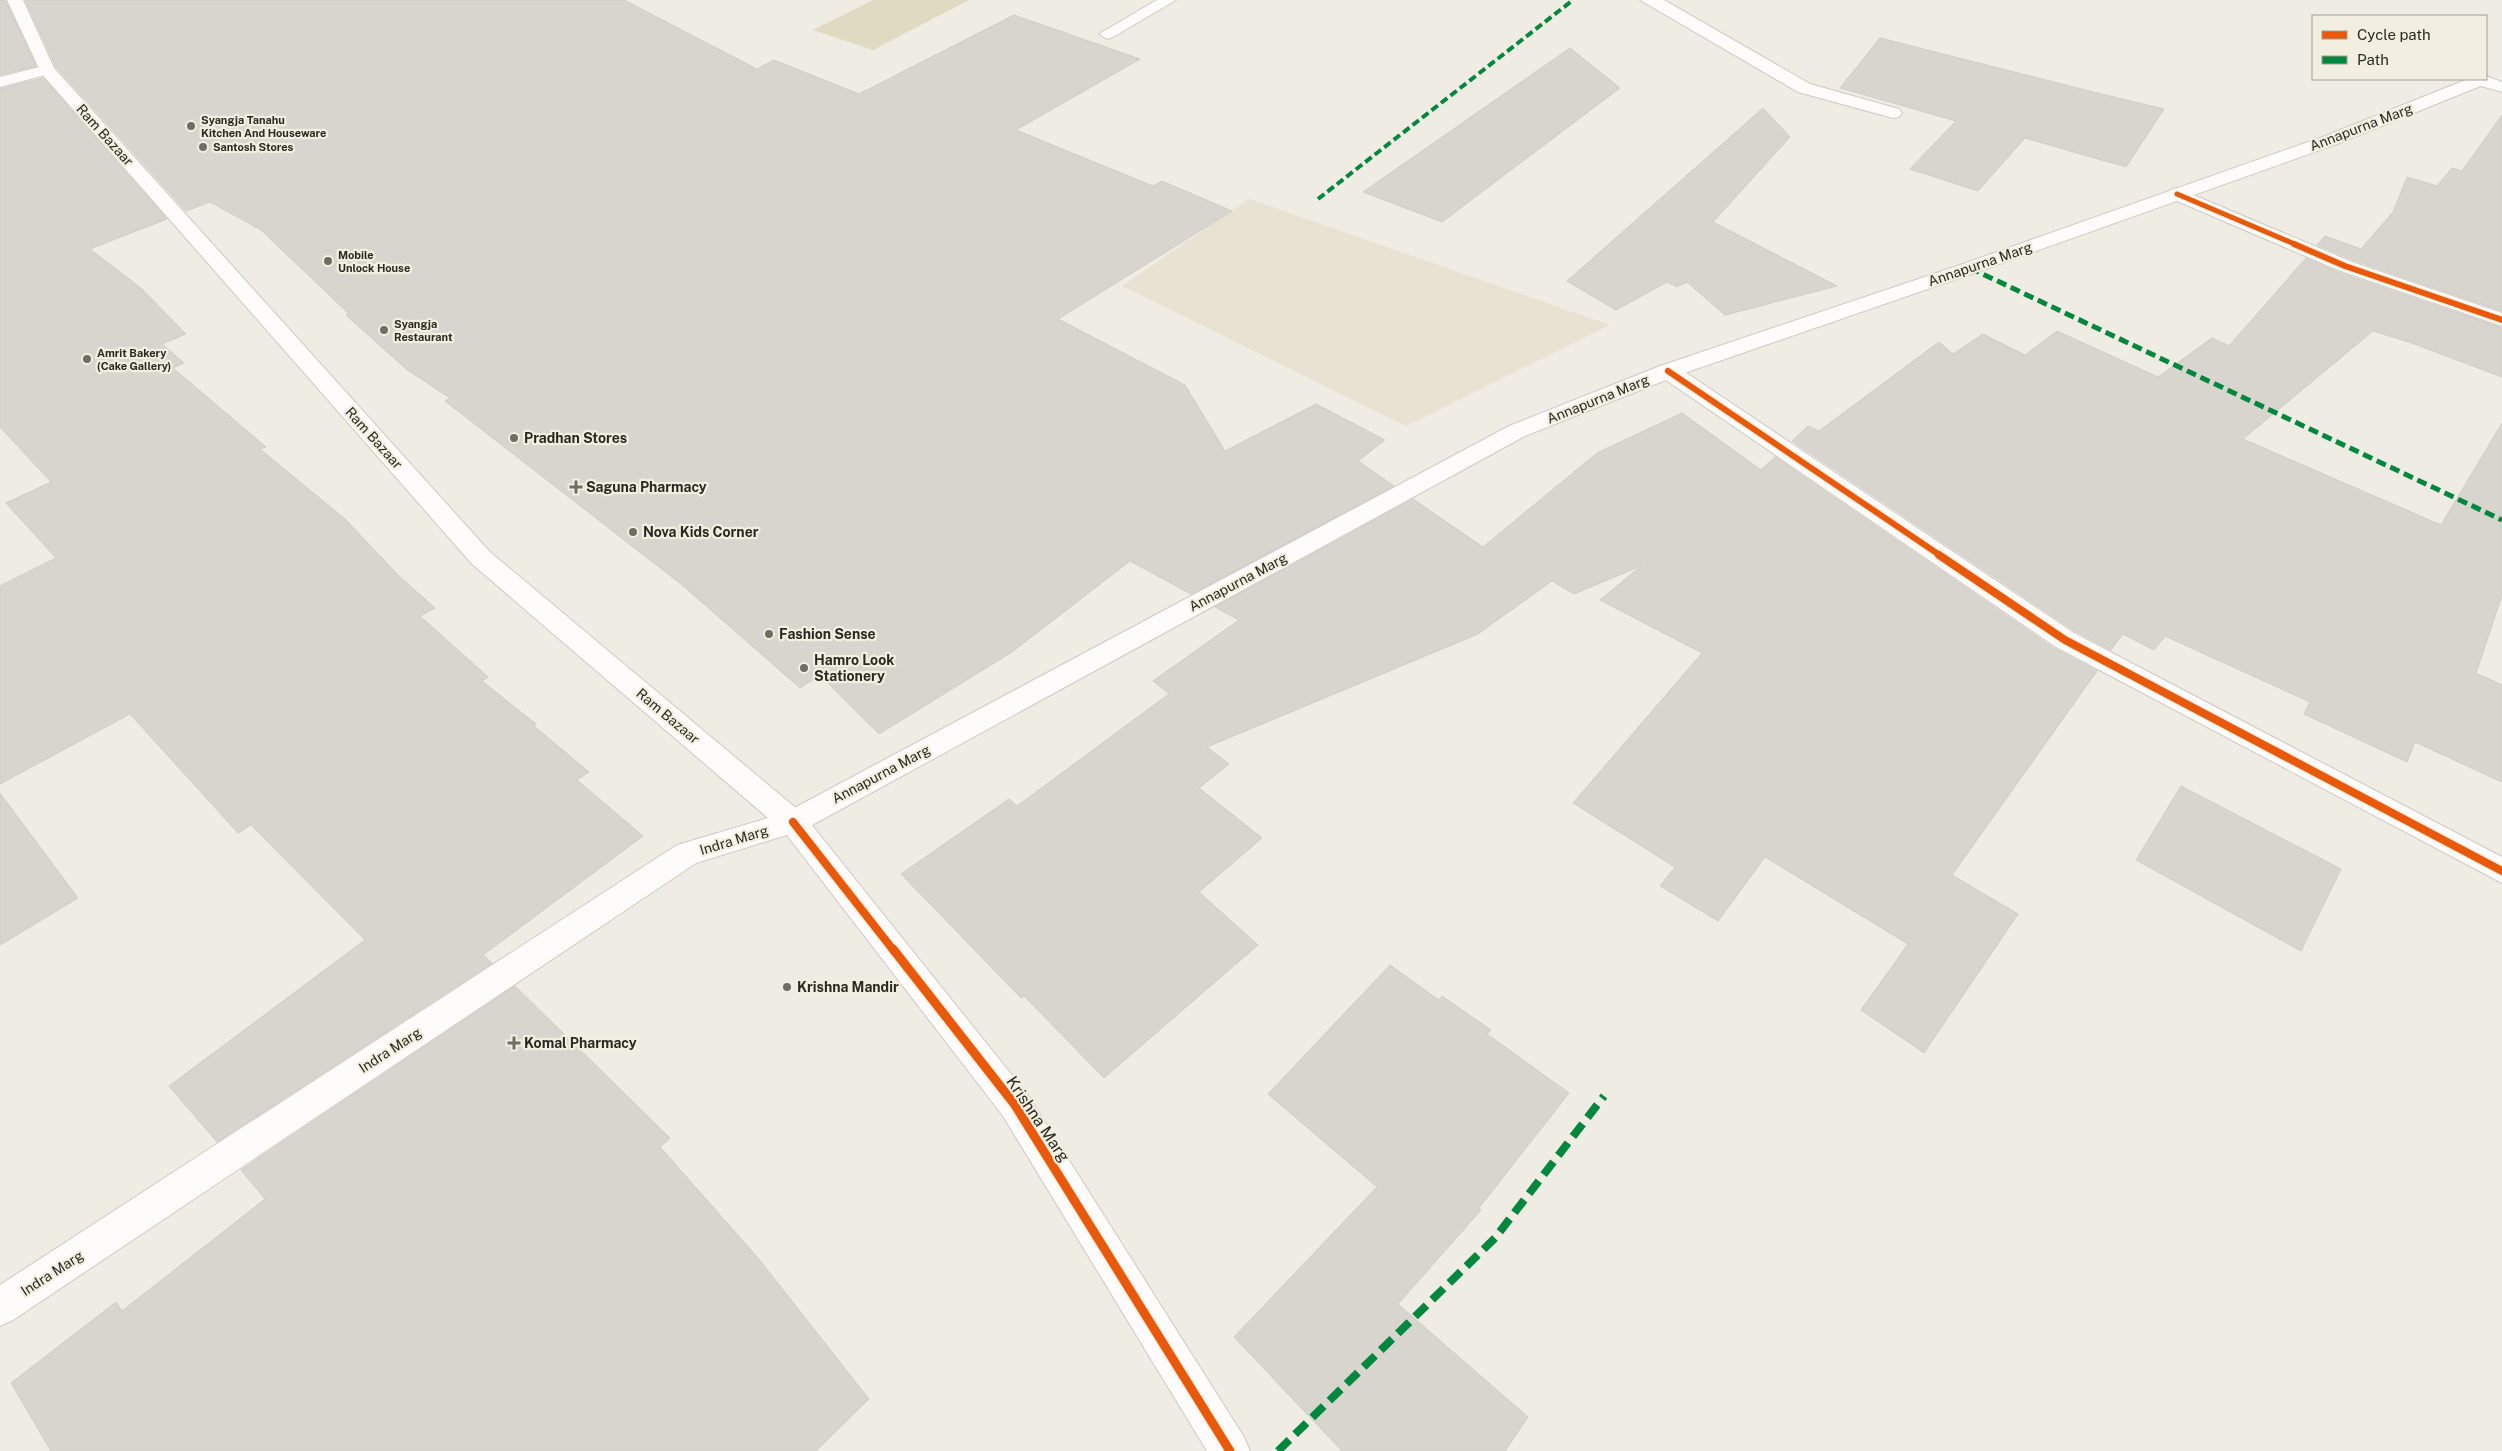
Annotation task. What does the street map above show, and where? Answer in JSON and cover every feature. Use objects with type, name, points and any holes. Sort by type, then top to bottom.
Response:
[{"type":"main road","name":"Ram Bazaar","points":[[15,0],[47,70],[481,558],[793,822]]},
{"type":"main road","points":[[1107,34],[1168,0]]},
{"type":"main road","points":[[1654,1],[1804,88],[1894,113]]},
{"type":"main road","name":"Annapurna Marg","points":[[2487,76],[2502,68]]},
{"type":"main road","points":[[0,82],[47,70]]},
{"type":"main road","name":"Annapurna Marg","points":[[793,822],[1517,431],[1668,371],[1970,268],[2331,140],[2477,80]]},
{"type":"main road","points":[[2487,80],[2502,86]]},
{"type":"main road","points":[[2177,194],[2345,266],[2502,320]]},
{"type":"main road","points":[[1668,371],[2065,640],[2502,871]]},
{"type":"main road","name":"Indra Marg","points":[[0,1307],[687,854],[793,822]]},
{"type":"main road","name":"Krishna Marg","points":[[793,822],[1015,1105],[1230,1451]]},
{"type":"shaded area","points":[[873,0],[969,0],[873,50],[813,30]]},
{"type":"shaded area","points":[[1249,199],[1610,325],[1406,426],[1122,286]]},
{"type":"building","points":[[0,0],[5,0],[36,66],[0,75]]},
{"type":"building","points":[[25,0],[624,0],[757,69],[774,60],[859,94],[1014,15],[1140,59],[1016,130],[1153,186],[1162,181],[1232,211],[1058,319],[1185,385],[1225,451],[1316,404],[1385,440],[1358,461],[1394,486],[1191,594],[1130,561],[1012,652],[879,734],[820,675],[800,688],[681,584],[445,401],[450,398],[406,369],[346,315],[349,314],[261,230],[210,202],[186,211],[56,67]]},
{"type":"building","points":[[1880,38],[2164,109],[2126,167],[2025,138],[1978,191],[1910,169],[1956,121],[1840,88]]},
{"type":"building","points":[[1570,48],[1620,88],[1442,222],[1363,192]]},
{"type":"building","points":[[43,78],[167,219],[90,249],[142,289],[186,334],[162,344],[184,363],[173,368],[266,447],[260,449],[345,519],[399,576],[435,608],[420,616],[488,677],[482,681],[536,724],[534,726],[589,772],[577,780],[643,836],[483,955],[492,963],[217,1142],[169,1086],[365,940],[251,825],[238,833],[130,714],[0,784],[0,586],[56,558],[6,503],[51,482],[0,427],[0,89]]},
{"type":"building","points":[[1763,108],[1790,137],[1713,222],[1837,286],[1725,315],[1687,282],[1677,287],[1667,282],[1616,310],[1567,281]]},
{"type":"building","points":[[2502,115],[2502,311],[2353,260],[2317,245],[2325,236],[2361,249],[2393,212],[2407,177],[2437,186],[2452,168],[2462,171]]},
{"type":"building","points":[[2306,258],[2337,272],[2502,328],[2502,377],[2409,342],[2373,331],[2243,439],[2441,525],[2502,423],[2502,595],[2476,673],[2502,685],[2502,782],[2415,742],[2407,762],[2304,714],[2310,702],[2165,636],[2154,650],[2123,634],[2111,650],[2075,631],[1792,441],[1808,426],[1819,431],[1939,342],[1953,354],[1983,334],[2025,355],[2057,331],[2158,377],[2212,338],[2229,346]]},
{"type":"building","points":[[1682,413],[1761,470],[1775,457],[2055,649],[2097,671],[1952,875],[2018,914],[1924,1053],[1861,1010],[1908,944],[1765,857],[1718,921],[1660,886],[1675,867],[1573,803],[1702,653],[1600,600],[1641,566],[1574,594],[1552,581],[1478,634],[1207,747],[1229,764],[1199,788],[1262,838],[1199,892],[1258,945],[1104,1078],[1024,996],[1021,998],[901,874],[1009,799],[1017,806],[1169,694],[1153,681],[1239,620],[1215,607],[1413,499],[1483,547],[1597,453]]},
{"type":"building","points":[[2181,786],[2341,869],[2301,951],[2136,860]]},
{"type":"building","points":[[0,793],[78,898],[0,945]]},
{"type":"building","points":[[1390,965],[1439,1000],[1442,996],[1491,1030],[1487,1034],[1569,1093],[1479,1208],[1481,1210],[1398,1304],[1528,1417],[1505,1451],[1342,1451],[1234,1337],[1377,1187],[1268,1094]]},
{"type":"building","points":[[515,986],[670,1138],[660,1147],[758,1258],[869,1399],[816,1451],[51,1451],[11,1383],[116,1302],[122,1311],[265,1199],[241,1170]]},
{"type":"marked path","points":[[1318,199],[1573,0]]},
{"type":"marked path","points":[[1970,268],[2502,520]]},
{"type":"marked path","points":[[1278,1451],[1495,1238],[1604,1096]]},
{"type":"cycle path","points":[[2177,194],[2345,266],[2502,320]]},
{"type":"cycle path","points":[[1668,371],[2065,640],[2502,871]]},
{"type":"cycle path","points":[[793,822],[1015,1105],[1230,1451]]},
{"type":"place","name":"Syangja Tanahu Kitchen And Houseware","points":[[191,126]]},
{"type":"place","name":"Santosh Stores","points":[[203,147]]},
{"type":"place","name":"Mobile Unlock House","points":[[328,261]]},
{"type":"place","name":"Syangja Restaurant","points":[[384,330]]},
{"type":"place","name":"Amrit Bakery (Cake Gallery)","points":[[87,359]]},
{"type":"place","name":"Pradhan Stores","points":[[514,438]]},
{"type":"place","name":"Saguna Pharmacy","points":[[576,487]]},
{"type":"place","name":"Nova Kids Corner","points":[[633,532]]},
{"type":"place","name":"Fashion Sense","points":[[769,634]]},
{"type":"place","name":"Hamro Look Stationery","points":[[804,668]]},
{"type":"place","name":"Krishna Mandir","points":[[787,987]]},
{"type":"place","name":"Komal Pharmacy","points":[[514,1043]]}]
